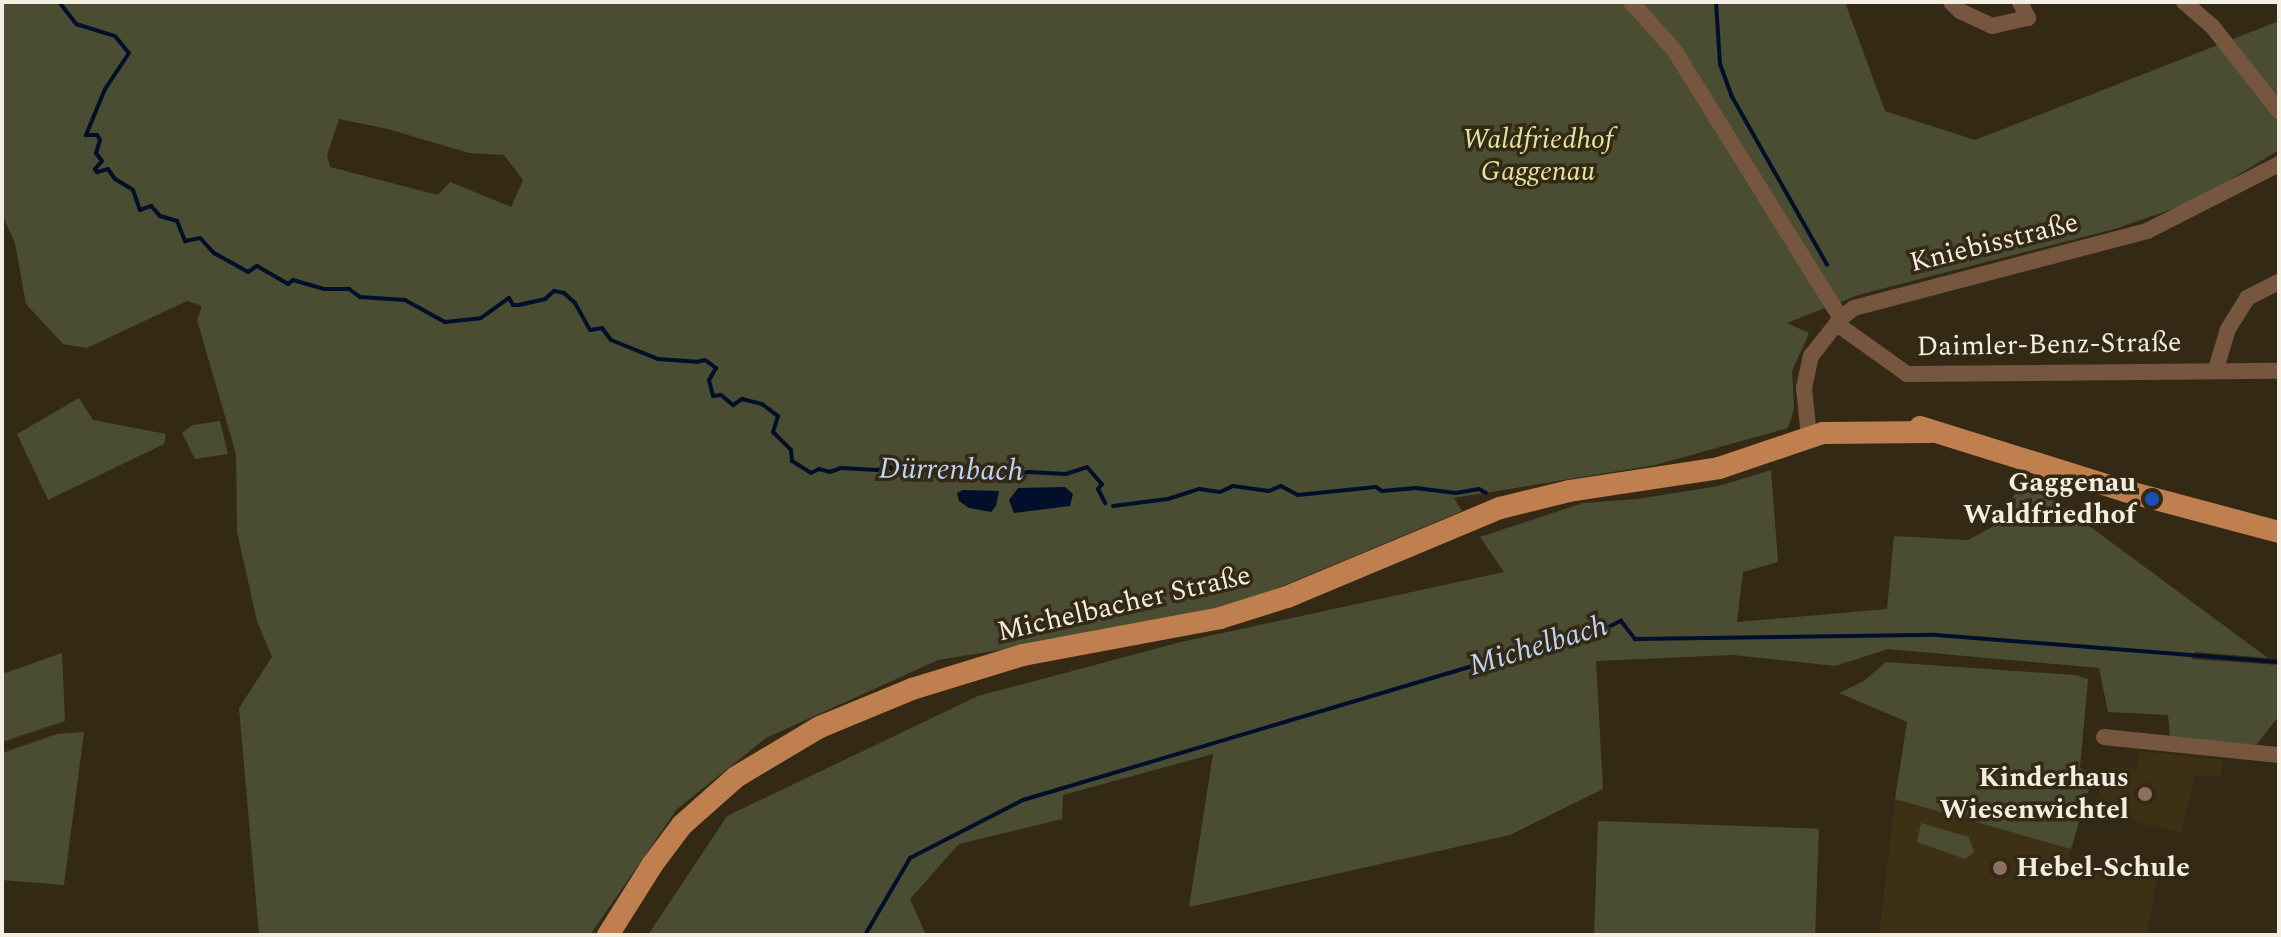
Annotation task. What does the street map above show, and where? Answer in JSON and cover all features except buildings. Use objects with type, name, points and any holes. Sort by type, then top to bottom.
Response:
[{"type":"main road","name":"Michelbacher Straße","points":[[608,935],[652,865],[682,825],[736,777],[820,727],[899,695],[1023,655],[1220,618],[1287,597],[1500,508],[1569,491],[1719,468],[1816,435],[1837,423],[1907,419],[1930,432],[2125,491],[2279,532]]},
{"type":"street","points":[[1631,2],[1674,50],[1839,321]]},
{"type":"street","points":[[1951,2],[1960,11],[1992,26],[2028,18],[2020,2]]},
{"type":"street","points":[[2184,2],[2212,26],[2279,111]]},
{"type":"street","name":"Kniebisstraße","points":[[1816,435],[1804,388],[1807,369],[1819,343],[1839,321],[1874,301],[2147,231],[2279,164]]},
{"type":"street","points":[[2216,369],[2228,329],[2247,298],[2279,282]]},
{"type":"street","name":"Daimler-Benz-Straße","points":[[1839,321],[1907,374],[2216,369],[2279,371]]},
{"type":"street","points":[[2104,737],[2279,755]]},
{"type":"shaded area","name":"Kinderhaus Wiesenwichtel","points":[[2139,751],[2222,760],[2221,777],[2196,775],[2181,833],[2092,811],[2108,767],[2137,769]]},
{"type":"shaded area","name":"Hebel-Schule","points":[[1895,799],[2071,849],[2069,859],[2157,879],[2147,935],[1879,935]]},
{"type":"green space","name":"Waldfriedhof Gaggenau","points":[[2,2],[1845,2],[1885,111],[1975,140],[2279,21],[2279,150],[2195,201],[2118,228],[1858,295],[1787,323],[1809,333],[1792,371],[1794,409],[1788,428],[1655,465],[1454,498],[1462,511],[1256,597],[1130,629],[938,660],[766,738],[677,809],[590,935],[259,935],[239,708],[272,657],[257,621],[237,532],[236,454],[197,320],[202,306],[187,301],[87,348],[63,344],[26,304],[15,243],[2,215]],"holes":[[[339,119],[388,129],[469,153],[504,155],[523,180],[511,207],[450,182],[438,195],[330,167],[327,155]]]},
{"type":"green space","points":[[79,398],[93,420],[166,434],[164,444],[48,500],[17,434]]},
{"type":"green space","points":[[220,421],[228,454],[195,459],[182,433],[193,425]]},
{"type":"green space","points":[[1771,470],[1778,562],[1743,572],[1737,622],[1887,609],[1894,536],[1968,540],[2001,522],[2023,477],[2268,658],[2195,652],[2192,659],[2279,665],[2279,716],[2256,745],[2170,737],[2168,715],[2108,712],[2099,668],[1888,649],[1835,666],[1733,655],[1596,661],[1603,789],[1510,835],[1189,907],[1213,754],[1063,795],[1062,819],[959,844],[910,899],[926,935],[648,935],[727,816],[978,696],[1181,642],[1504,572],[1480,537],[1583,503],[1637,499],[1719,486]]},
{"type":"green space","points":[[62,653],[65,721],[2,742],[2,674]]},
{"type":"green space","points":[[1886,662],[2075,675],[2088,679],[2080,768],[2093,775],[2071,849],[1895,799],[1907,722],[1839,693],[1864,681]]},
{"type":"green space","points":[[84,732],[64,885],[2,880],[2,753],[57,734]]},
{"type":"green space","points":[[1598,821],[1819,829],[1815,935],[1594,935]]},
{"type":"green space","points":[[1921,823],[1969,837],[1974,852],[1965,859],[1917,842]]},
{"type":"water","points":[[1065,487],[1073,494],[1070,506],[1014,513],[1009,500],[1018,488]]},
{"type":"water","points":[[963,490],[999,491],[996,506],[991,512],[969,508],[959,501],[957,493]]},
{"type":"waterway","name":"Dürrenbach","points":[[59,2],[76,24],[115,36],[129,53],[105,89],[86,135],[97,135],[100,140],[96,153],[102,161],[95,169],[97,172],[108,169],[115,179],[133,190],[140,210],[151,206],[160,216],[177,221],[185,241],[200,238],[214,253],[248,272],[257,266],[288,284],[293,280],[324,289],[349,289],[360,297],[405,300],[445,322],[481,318],[509,298],[513,305],[519,305],[545,299],[554,291],[564,293],[575,303],[590,330],[602,328],[611,340],[658,359],[705,360],[716,368],[709,380],[713,396],[721,395],[733,405],[742,399],[762,404],[778,416],[773,432],[791,450],[792,461],[811,473],[819,469],[830,472],[841,468],[877,470],[890,467],[896,473],[909,475],[925,467],[930,475],[939,470],[960,470],[1007,478],[1028,472],[1066,474],[1087,467],[1102,484],[1098,489],[1105,503]]},
{"type":"waterway","points":[[1716,2],[1720,64],[1731,95],[1827,265]]},
{"type":"waterway","name":"Dürrenbach","points":[[1113,506],[1168,499],[1199,489],[1220,492],[1233,486],[1269,491],[1281,486],[1298,495],[1376,487],[1382,491],[1416,488],[1456,493],[1479,489],[1486,493]]},
{"type":"waterway","name":"Michelbach","points":[[865,935],[910,858],[1023,800],[1499,658],[1591,636],[1621,621],[1635,639],[1936,635],[2279,662]]},
{"type":"place","name":"Gaggenau Waldfriedhof","points":[[2152,499]]},
{"type":"place","name":"Kinderhaus Wiesenwichtel","points":[[2145,794]]},
{"type":"place","name":"Hebel-Schule","points":[[2000,868]]}]
